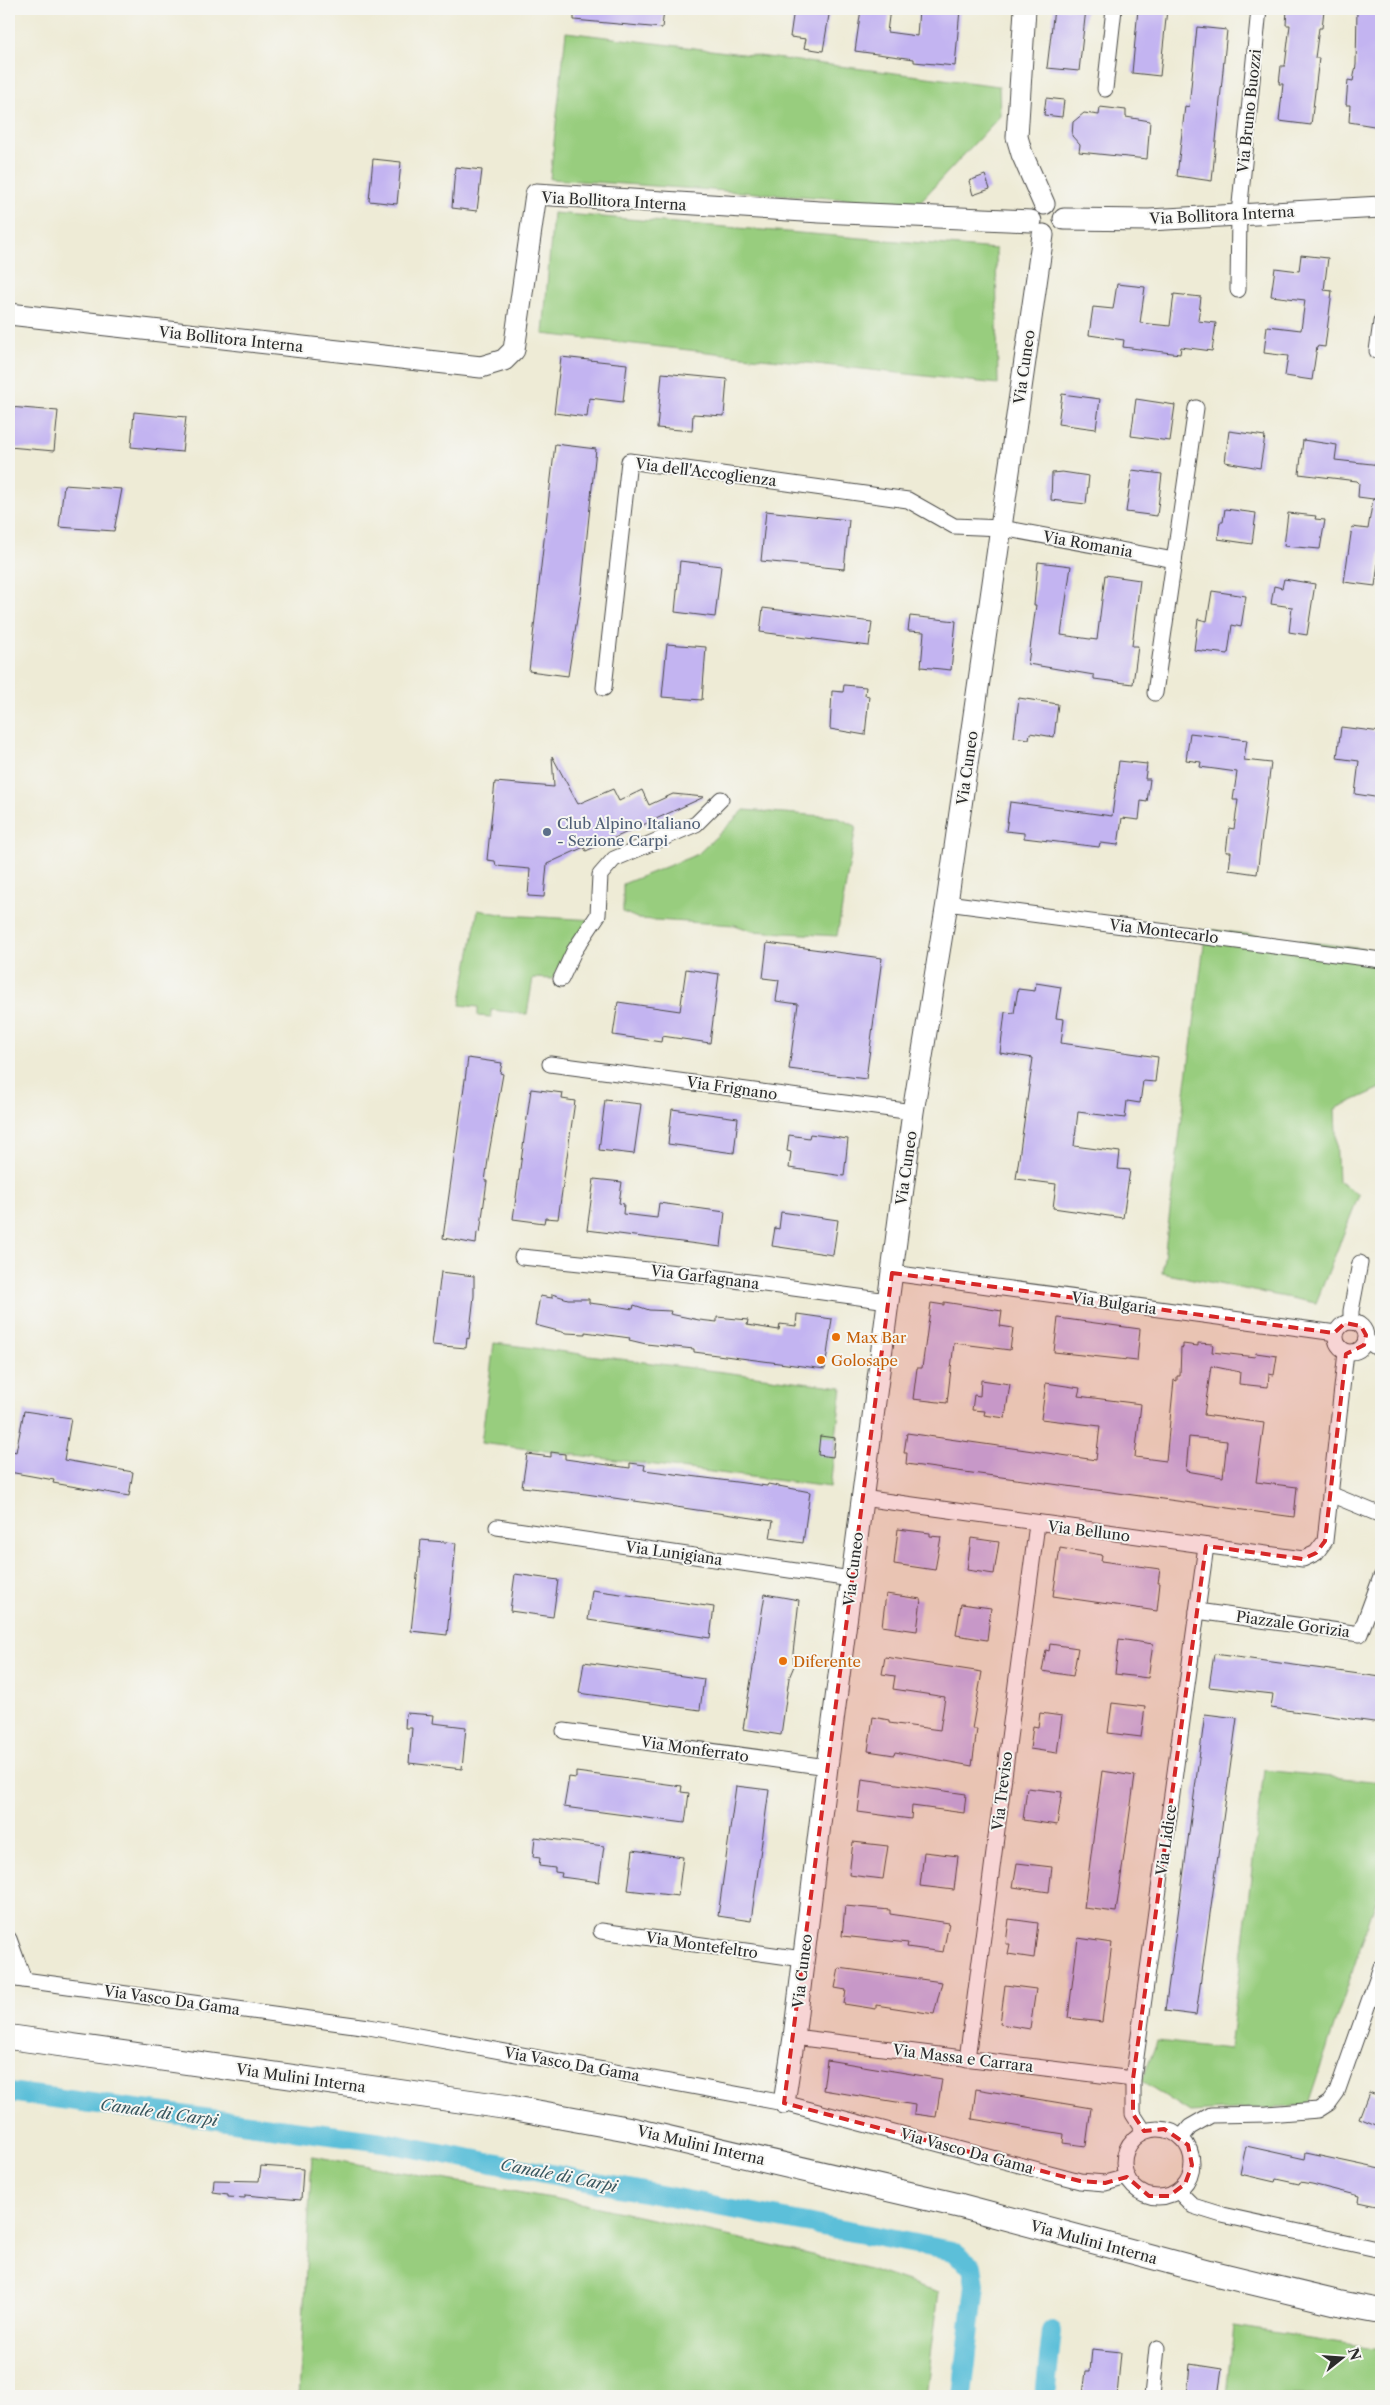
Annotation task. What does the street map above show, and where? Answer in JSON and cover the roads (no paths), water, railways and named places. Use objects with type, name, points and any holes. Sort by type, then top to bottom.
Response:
[{"type":"main road","name":"Via Mulini Interna","points":[[9,2037],[516,2109],[629,2129],[961,2206],[1089,2242],[1290,2292],[1381,2311]]},
{"type":"street","points":[[1025,9],[1017,137],[1022,154],[1044,204]]},
{"type":"street","points":[[1105,89],[1114,9]]},
{"type":"street","name":"Via Bruno Buozzi","points":[[1238,290],[1239,214],[1259,9]]},
{"type":"street","name":"Via Bollitora Interna","points":[[9,314],[488,367],[510,355],[516,342],[536,194],[1037,228]]},
{"type":"street","points":[[1044,204],[1057,207],[1064,218],[1059,231],[1052,235],[1037,228],[1033,212],[1044,204]]},
{"type":"street","name":"Via Bollitora Interna","points":[[1064,218],[1124,220],[1381,207]]},
{"type":"street","name":"Via Cuneo","points":[[784,2103],[794,2037],[802,1959],[851,1579],[914,1112],[1002,528],[1037,228]]},
{"type":"street","points":[[1381,322],[1377,351],[1381,352]]},
{"type":"street","points":[[1155,693],[1196,408]]},
{"type":"street","name":"Via dell'Accoglienza","points":[[604,688],[629,461],[908,500],[954,526],[1002,528]]},
{"type":"street","name":"Via Romania","points":[[1002,528],[1174,560]]},
{"type":"street","points":[[562,979],[574,951],[598,915],[600,875],[614,859],[696,824],[721,800]]},
{"type":"street","name":"Via Montecarlo","points":[[947,903],[1381,960]]},
{"type":"street","name":"Via Frignano","points":[[550,1064],[914,1112]]},
{"type":"street","name":"Via Garfagnana","points":[[522,1257],[697,1275],[888,1301]]},
{"type":"street","points":[[1351,1322],[1350,1311],[1360,1263]]},
{"type":"street","name":"Via Bulgaria","points":[[892,1273],[1336,1333]]},
{"type":"street","points":[[1351,1322],[1356,1323],[1364,1330],[1366,1340],[1361,1349],[1346,1352],[1338,1347],[1336,1333],[1341,1325],[1351,1322]]},
{"type":"street","points":[[1366,1340],[1381,1351]]},
{"type":"street","points":[[1346,1352],[1330,1494],[1381,1515]]},
{"type":"street","name":"Via Belluno","points":[[862,1498],[1037,1524],[1303,1559],[1316,1553],[1324,1541],[1330,1494]]},
{"type":"street","name":"Via Treviso","points":[[967,2059],[1037,1524]]},
{"type":"street","name":"Via Lunigiana","points":[[498,1527],[851,1579]]},
{"type":"street","name":"Via Lidice","points":[[1144,2131],[1133,2114],[1133,2079],[1206,1546]]},
{"type":"street","name":"Piazzale Gorizia","points":[[1197,1611],[1360,1634],[1381,1577]]},
{"type":"street","name":"Via Monferrato","points":[[564,1731],[827,1767]]},
{"type":"street","name":"Via Montefeltro","points":[[601,1930],[802,1959]]},
{"type":"street","points":[[9,1939],[24,1980]]},
{"type":"street","points":[[1181,2138],[1190,2127],[1211,2115],[1268,2114],[1318,2110],[1329,2103],[1337,2092],[1381,1967]]},
{"type":"street","name":"Via Vasco Da Gama","points":[[9,1978],[369,2027],[784,2103],[1080,2181],[1105,2183],[1127,2178]]},
{"type":"street","name":"Via Massa e Carrara","points":[[794,2037],[1133,2079]]},
{"type":"street","points":[[1164,2129],[1181,2138],[1188,2146],[1192,2165],[1190,2175],[1178,2191],[1159,2198],[1149,2196],[1132,2186],[1127,2178],[1124,2167],[1126,2151],[1135,2137],[1144,2131],[1164,2129]]},
{"type":"street","points":[[1178,2191],[1194,2206],[1222,2215],[1381,2250]]},
{"type":"street","points":[[1152,2396],[1157,2348]]},
{"type":"waterway","name":"Canale di Carpi","points":[[9,2092],[383,2142],[952,2251],[972,2266],[975,2285],[962,2396]]},
{"type":"waterway","name":"Canale di Carpi","points":[[1045,2396],[1052,2331]]},
{"type":"place","name":"Club Alpino Italiano - Sezione Carpi","points":[[547,832]]},
{"type":"place","name":"Max Bar","points":[[836,1337]]},
{"type":"place","name":"Golosape","points":[[821,1360]]},
{"type":"place","name":"Diferente","points":[[783,1661]]}]
